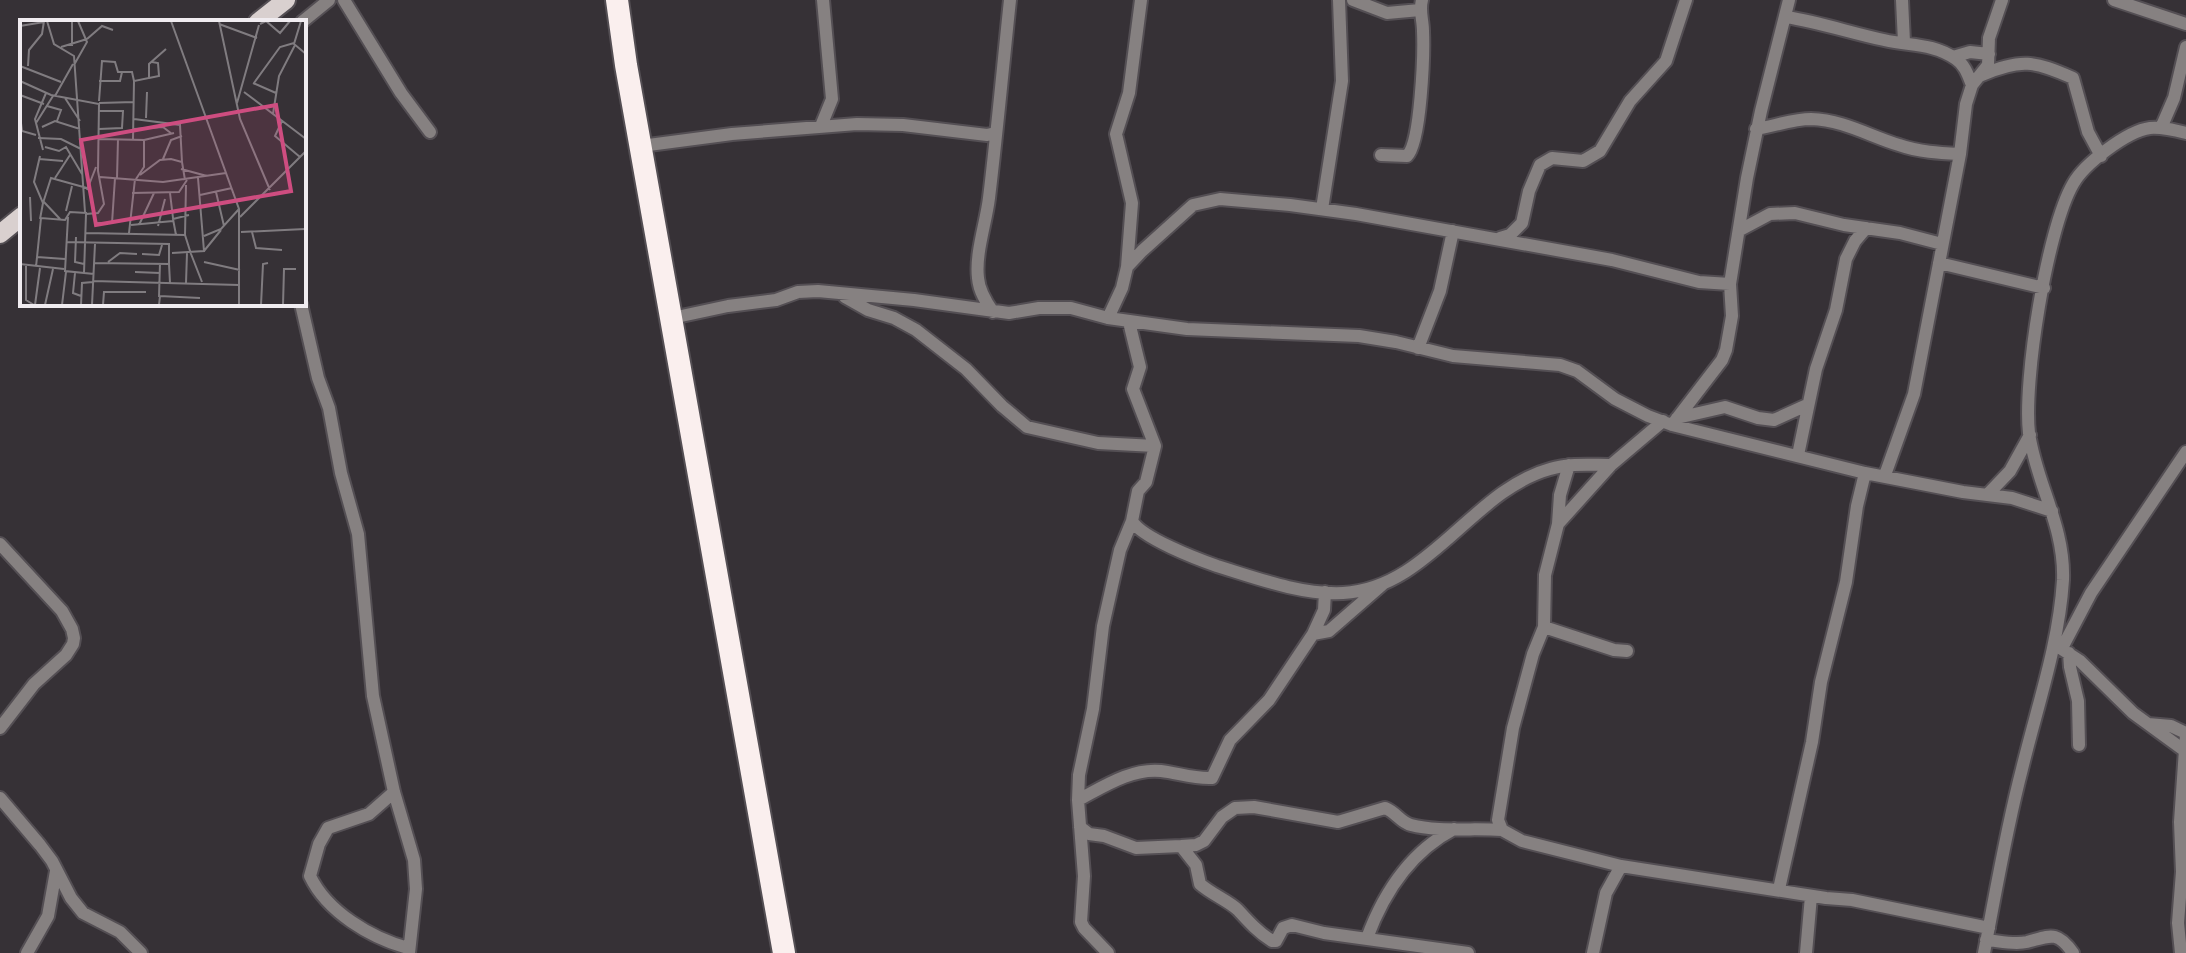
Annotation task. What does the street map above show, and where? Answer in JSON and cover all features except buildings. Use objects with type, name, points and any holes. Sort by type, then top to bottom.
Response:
[{"type":"highway","points":[[617,0],[784,953]]},
{"type":"main road","points":[[261,20],[286,0]]},
{"type":"main road","points":[[0,234],[20,218]]},
{"type":"street","points":[[304,20],[329,0]]},
{"type":"street","points":[[344,0],[401,93],[430,132]]},
{"type":"street","points":[[821,126],[832,99],[823,0]]},
{"type":"street","points":[[993,312],[980,286],[978,264],[987,212],[1010,0]]},
{"type":"street","points":[[1108,318],[1122,288],[1127,267],[1132,203],[1116,134],[1129,93],[1141,0]]},
{"type":"street","points":[[1322,209],[1342,81],[1339,0]]},
{"type":"street","points":[[1353,0],[1387,13],[1421,5],[1423,44],[1416,136],[1407,156],[1381,155]]},
{"type":"street","points":[[1497,239],[1510,235],[1522,223],[1529,191],[1540,165],[1552,158],[1583,161],[1600,151],[1630,101],[1666,61],[1686,0]]},
{"type":"street","points":[[1558,524],[1611,465],[1671,421],[1726,350],[1732,316],[1730,284],[1756,129],[1789,0]]},
{"type":"street","points":[[1902,0],[1904,42]]},
{"type":"street","points":[[1885,475],[1914,394],[1960,154],[1966,104],[1972,85],[1988,65],[1991,29],[2002,0]]},
{"type":"street","points":[[2114,0],[2186,24]]},
{"type":"street","points":[[1786,17],[1888,41],[1934,48],[1953,57],[1965,68],[1972,85]]},
{"type":"street","points":[[2161,128],[2174,98],[2186,47]]},
{"type":"street","points":[[1953,57],[1970,52],[1989,54]]},
{"type":"street","points":[[1982,75],[2014,62],[2045,67],[2073,78],[2088,132],[2101,156]]},
{"type":"street","points":[[1756,129],[1807,119],[1827,120],[1851,125],[1897,145],[1960,154]]},
{"type":"street","points":[[641,146],[821,126],[888,125],[987,135],[995,133]]},
{"type":"street","points":[[2079,745],[2078,701],[2062,649],[2063,579],[2059,536],[2030,435],[2028,398],[2044,288],[2065,200],[2083,170],[2137,132],[2161,128],[2186,133]]},
{"type":"street","points":[[1127,267],[1193,205],[1208,200],[1322,209],[1612,260],[1699,282],[1730,284]]},
{"type":"street","points":[[1740,230],[1764,216],[1780,213],[1807,215],[1942,244]]},
{"type":"street","points":[[1798,455],[1807,405],[1836,310],[1846,259],[1866,228]]},
{"type":"street","points":[[1418,348],[1440,291],[1453,231]]},
{"type":"street","points":[[1939,263],[2044,288]]},
{"type":"street","points":[[672,318],[776,300],[798,292],[914,300],[993,312],[1071,308],[1129,322],[1187,329],[1359,336],[1475,359],[1560,365],[1577,371],[1615,399],[1671,421],[1865,473],[1963,492],[1989,493],[2052,511]]},
{"type":"street","points":[[841,294],[868,310],[894,318],[916,330],[966,369],[1027,427],[1098,443],[1155,446]]},
{"type":"street","points":[[301,306],[358,534],[373,696],[415,870],[408,950],[355,924],[328,899],[310,876],[319,844],[328,828],[369,814],[394,792]]},
{"type":"street","points":[[1108,953],[1081,922],[1084,876],[1078,800],[1079,775],[1093,709],[1103,626],[1120,550],[1132,521],[1138,491],[1146,482],[1155,446],[1133,389],[1140,367],[1129,322]]},
{"type":"street","points":[[1671,421],[1725,407],[1774,420],[1807,405]]},
{"type":"street","points":[[1989,493],[2010,471],[2030,435]]},
{"type":"street","points":[[1986,940],[2006,833],[2062,649],[2091,593],[2186,452]]},
{"type":"street","points":[[1313,634],[1329,631],[1386,582],[1415,565],[1507,491],[1540,472],[1569,465],[1611,465]]},
{"type":"street","points":[[1502,830],[1498,820],[1513,728],[1533,654],[1544,627],[1545,575],[1569,465]]},
{"type":"street","points":[[1779,889],[1812,742],[1821,682],[1846,582],[1865,473]]},
{"type":"street","points":[[1132,521],[1142,534],[1203,561],[1272,582],[1325,592],[1351,592],[1386,582]]},
{"type":"street","points":[[0,544],[62,611],[74,638],[66,655],[34,684],[0,728]]},
{"type":"street","points":[[1078,800],[1134,774],[1160,771],[1212,778],[1230,740],[1269,700],[1313,634],[1324,610],[1325,592]]},
{"type":"street","points":[[1544,627],[1614,650],[1627,651]]},
{"type":"street","points":[[2062,649],[2148,724],[2185,751]]},
{"type":"street","points":[[2148,724],[2171,726],[2186,734],[2178,923],[2181,953]]},
{"type":"street","points":[[0,798],[23,822],[83,913],[120,932],[141,953]]},
{"type":"street","points":[[1080,827],[1089,834],[1136,848],[1181,846],[1204,841],[1222,817],[1235,808],[1338,822],[1385,808],[1408,824],[1502,830],[1522,841],[1621,866],[1852,900],[1986,940],[2023,943],[2051,936],[2063,940],[2073,953]]},
{"type":"street","points":[[1367,938],[1382,900],[1408,864],[1436,838],[1454,829]]},
{"type":"street","points":[[1181,846],[1196,865],[1200,884],[1234,907],[1272,941],[1276,941],[1283,928],[1292,925],[1324,933],[1468,953]]},
{"type":"street","points":[[1593,953],[1606,893],[1621,866]]},
{"type":"street","points":[[27,953],[48,916],[56,870]]},
{"type":"street","points":[[1806,953],[1811,896]]}]
